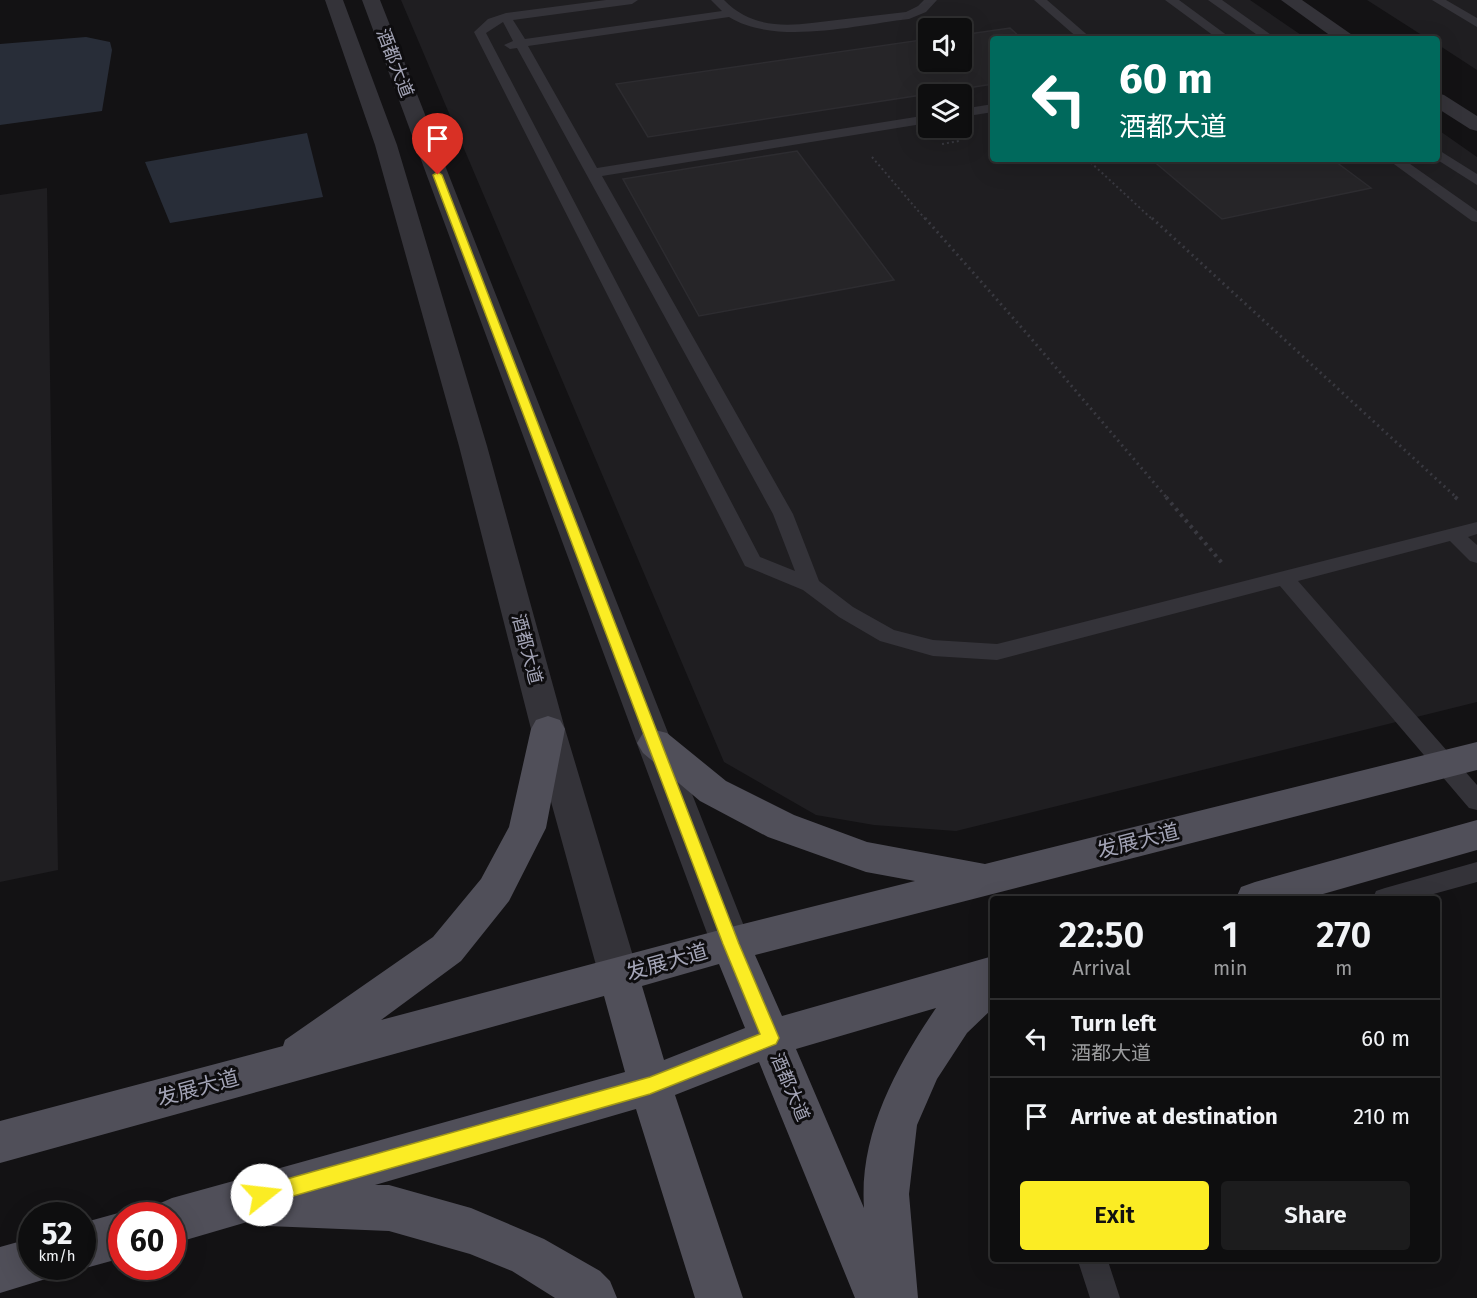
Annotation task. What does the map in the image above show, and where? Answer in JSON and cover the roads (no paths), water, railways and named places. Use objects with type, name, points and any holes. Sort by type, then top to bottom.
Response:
[{"type":"main road","points":[[286,1065],[447,949],[495,890],[527,828],[548,729]]},
{"type":"main road","points":[[655,743],[713,791],[781,826],[866,857],[987,879]]},
{"type":"main road","name":"发展大道","points":[[0,1142],[731,944],[1461,760]]},
{"type":"main road","points":[[1262,896],[1477,835]]},
{"type":"main road","name":"酒都大道","points":[[731,944],[879,1298]]},
{"type":"main road","name":"酒都大道","points":[[619,975],[650,1085],[719,1298]]},
{"type":"main road","points":[[186,1217],[650,1085],[770,1038],[990,975]]},
{"type":"main road","points":[[894,1298],[886,1194],[895,1125],[921,1066],[952,1020],[990,984]]},
{"type":"main road","points":[[239,1202],[389,1208],[471,1231],[528,1255],[583,1288],[593,1298]]},
{"type":"main road","points":[[0,1270],[18,1265]]},
{"type":"street","name":"酒都大道","points":[[334,0],[392,167],[473,446],[548,729],[619,975]]},
{"type":"street","name":"酒都大道","points":[[371,0],[731,944]]},
{"type":"street","points":[[1290,0],[1344,36]]},
{"type":"street","points":[[1440,101],[1477,125]]},
{"type":"lane","points":[[632,0],[506,17],[492,22],[480,32],[752,561],[810,585],[846,612],[887,636],[933,648],[997,652],[1477,528]]},
{"type":"lane","points":[[717,0],[728,14],[745,22],[768,29],[788,30],[909,15],[922,9],[931,0]]},
{"type":"lane","points":[[1040,0],[1082,36]]},
{"type":"lane","points":[[1171,0],[1222,36]]},
{"type":"lane","points":[[1214,0],[1267,36]]},
{"type":"lane","points":[[1438,0],[1477,23]]},
{"type":"lane","points":[[488,48],[728,14]]},
{"type":"lane","points":[[506,17],[783,514],[810,585]]},
{"type":"lane","points":[[972,111],[990,108]]},
{"type":"lane","points":[[593,173],[918,121]]},
{"type":"lane","points":[[1440,155],[1477,181]]},
{"type":"lane","points":[[1398,162],[1477,218]]},
{"type":"lane","points":[[1454,534],[1477,556]]},
{"type":"lane","points":[[1284,578],[1461,760],[1477,801]]},
{"type":"lane","points":[[1392,896],[1477,872]]},
{"type":"lane","points":[[1093,1262],[1106,1298]]}]
